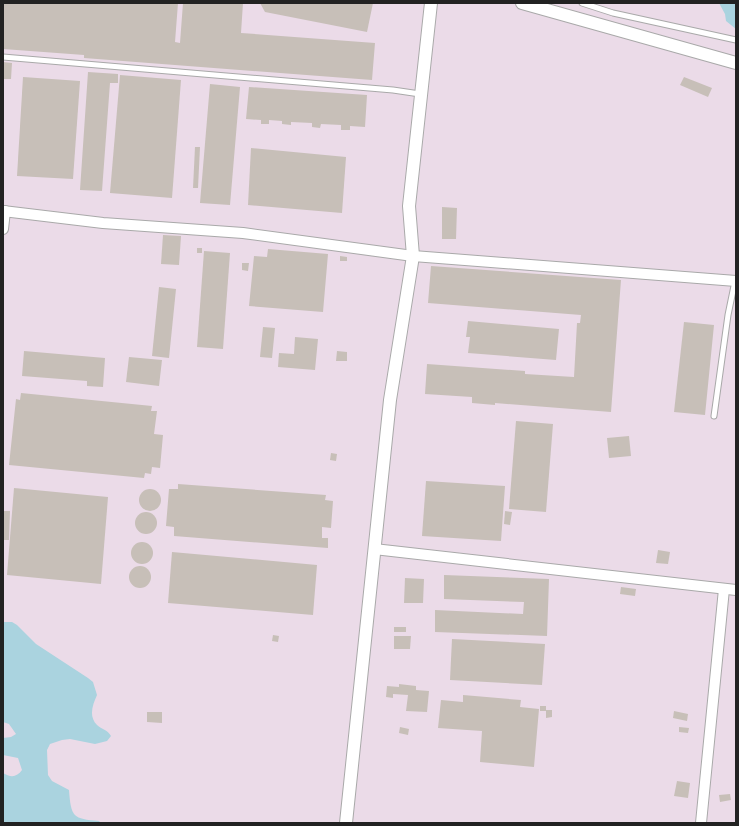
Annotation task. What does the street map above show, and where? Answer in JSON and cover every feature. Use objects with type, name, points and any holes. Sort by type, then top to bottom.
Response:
[{"type":"street","points":[[346,823],[390,400],[413,256],[409,206],[431,3]]},
{"type":"street","points":[[522,3],[736,63]]},
{"type":"street","points":[[3,229],[4,211],[104,223],[243,233],[413,256],[736,281]]},
{"type":"street","points":[[374,550],[736,590]]},
{"type":"street","points":[[701,823],[724,589]]},
{"type":"lane","points":[[582,3],[613,13],[736,40]]},
{"type":"lane","points":[[3,57],[393,90],[421,94]]},
{"type":"lane","points":[[714,416],[728,315],[736,281]]},
{"type":"shaded area","points":[[3,3],[736,3],[736,823],[3,823]]},
{"type":"water","points":[[719,3],[736,3],[736,29],[726,21],[725,14]]},
{"type":"water","points":[[3,622],[12,622],[17,625],[36,644],[93,682],[97,695],[92,710],[94,721],[111,736],[107,741],[95,744],[70,739],[50,744],[47,750],[48,775],[52,781],[69,790],[71,806],[75,815],[84,819],[99,821],[101,823],[3,823],[3,773],[9,776],[14,776],[22,770],[18,758],[3,755],[3,738],[11,737],[16,734],[9,724],[3,722]]},
{"type":"building","points":[[3,3],[178,3],[175,42],[180,43],[183,3],[243,3],[241,33],[375,43],[372,80],[84,58],[84,55],[3,49]]},
{"type":"building","points":[[260,3],[373,3],[367,32],[265,12]]},
{"type":"building","points":[[3,62],[12,63],[11,79],[3,79]]},
{"type":"building","points":[[88,72],[118,74],[118,83],[110,83],[102,191],[80,190]]},
{"type":"building","points":[[120,75],[181,80],[172,198],[110,193]]},
{"type":"building","points":[[23,77],[80,81],[73,179],[17,176]]},
{"type":"building","points":[[684,77],[712,88],[708,97],[680,85]]},
{"type":"building","points":[[210,84],[240,87],[230,205],[200,203]]},
{"type":"building","points":[[249,87],[367,95],[365,127],[350,126],[350,130],[341,130],[341,125],[321,124],[320,128],[312,127],[312,123],[291,122],[291,125],[282,124],[282,121],[269,120],[269,124],[261,124],[261,120],[246,119]]},
{"type":"building","points":[[195,147],[200,147],[198,188],[193,188]]},
{"type":"building","points":[[251,148],[346,157],[342,213],[248,205]]},
{"type":"building","points":[[442,207],[457,208],[456,239],[442,239]]},
{"type":"building","points":[[163,235],[181,236],[179,265],[161,264]]},
{"type":"building","points":[[197,248],[202,248],[202,253],[197,253]]},
{"type":"building","points":[[268,249],[328,254],[323,312],[249,306],[254,256],[267,257]]},
{"type":"building","points":[[204,251],[230,253],[223,349],[197,347]]},
{"type":"building","points":[[340,256],[347,257],[347,261],[340,261]]},
{"type":"building","points":[[242,263],[249,263],[248,271],[242,270]]},
{"type":"building","points":[[431,266],[621,280],[611,412],[495,403],[495,405],[472,403],[472,397],[425,394],[427,364],[525,371],[525,374],[574,377],[577,323],[580,323],[581,315],[428,303]]},
{"type":"building","points":[[159,287],[176,289],[169,358],[152,356]]},
{"type":"building","points":[[468,321],[559,329],[556,360],[468,353],[470,337],[466,337]]},
{"type":"building","points":[[684,322],[714,325],[705,415],[674,412]]},
{"type":"building","points":[[263,327],[275,328],[272,358],[260,357]]},
{"type":"building","points":[[295,337],[318,339],[315,370],[278,367],[279,353],[294,354]]},
{"type":"building","points":[[24,351],[105,358],[103,387],[87,386],[87,381],[22,376]]},
{"type":"building","points":[[337,351],[347,352],[347,361],[336,361]]},
{"type":"building","points":[[129,357],[162,360],[159,386],[126,382]]},
{"type":"building","points":[[21,393],[152,406],[151,411],[157,411],[154,434],[163,435],[160,468],[152,467],[151,474],[145,473],[144,478],[9,465],[16,399],[20,400]]},
{"type":"building","points":[[516,421],[553,424],[546,512],[509,509]]},
{"type":"building","points":[[629,436],[631,456],[609,458],[607,438]]},
{"type":"building","points":[[331,453],[337,454],[336,461],[330,460]]},
{"type":"building","points":[[426,481],[505,486],[501,541],[422,536]]},
{"type":"building","points":[[178,484],[326,495],[325,500],[333,501],[331,528],[322,527],[322,538],[328,538],[328,548],[174,536],[174,527],[166,526],[169,489],[178,489]]},
{"type":"building","points":[[14,488],[108,497],[101,584],[7,575]]},
{"type":"building","points":[[146,489],[154,489],[161,496],[161,504],[154,511],[146,511],[139,504],[139,496]]},
{"type":"building","points":[[3,511],[10,511],[9,540],[3,540]]},
{"type":"building","points":[[505,511],[512,512],[510,525],[504,524]]},
{"type":"building","points":[[142,512],[150,512],[157,519],[157,527],[150,534],[142,534],[135,527],[135,519]]},
{"type":"building","points":[[138,542],[146,542],[153,549],[153,557],[146,564],[138,564],[131,557],[131,549]]},
{"type":"building","points":[[658,550],[670,552],[668,564],[656,563]]},
{"type":"building","points":[[172,552],[317,565],[313,615],[168,603]]},
{"type":"building","points":[[136,566],[144,566],[151,573],[151,581],[144,588],[136,588],[129,581],[129,573]]},
{"type":"building","points":[[444,575],[549,579],[547,636],[435,632],[435,610],[523,614],[524,602],[444,599]]},
{"type":"building","points":[[405,578],[424,579],[423,603],[404,603]]},
{"type":"building","points":[[621,587],[636,589],[635,596],[620,594]]},
{"type":"building","points":[[394,627],[406,627],[406,632],[394,632]]},
{"type":"building","points":[[273,635],[279,636],[278,642],[272,641]]},
{"type":"building","points":[[394,636],[411,636],[410,649],[394,649]]},
{"type":"building","points":[[452,639],[545,644],[542,685],[450,680]]},
{"type":"building","points":[[399,684],[416,686],[416,690],[429,691],[427,712],[406,711],[408,695],[393,694],[393,698],[386,697],[387,686],[399,687]]},
{"type":"building","points":[[463,695],[521,700],[520,707],[539,709],[534,767],[480,762],[482,731],[438,728],[441,700],[463,702]]},
{"type":"building","points":[[540,706],[546,706],[546,711],[540,711]]},
{"type":"building","points":[[546,710],[552,710],[552,717],[546,718]]},
{"type":"building","points":[[674,711],[688,714],[687,721],[673,718]]},
{"type":"building","points":[[147,712],[162,712],[162,723],[147,722]]},
{"type":"building","points":[[400,727],[409,729],[408,735],[399,733]]},
{"type":"building","points":[[679,727],[689,728],[688,733],[679,732]]},
{"type":"building","points":[[677,781],[690,783],[688,798],[674,796]]},
{"type":"building","points":[[730,794],[731,800],[720,802],[719,795]]}]
